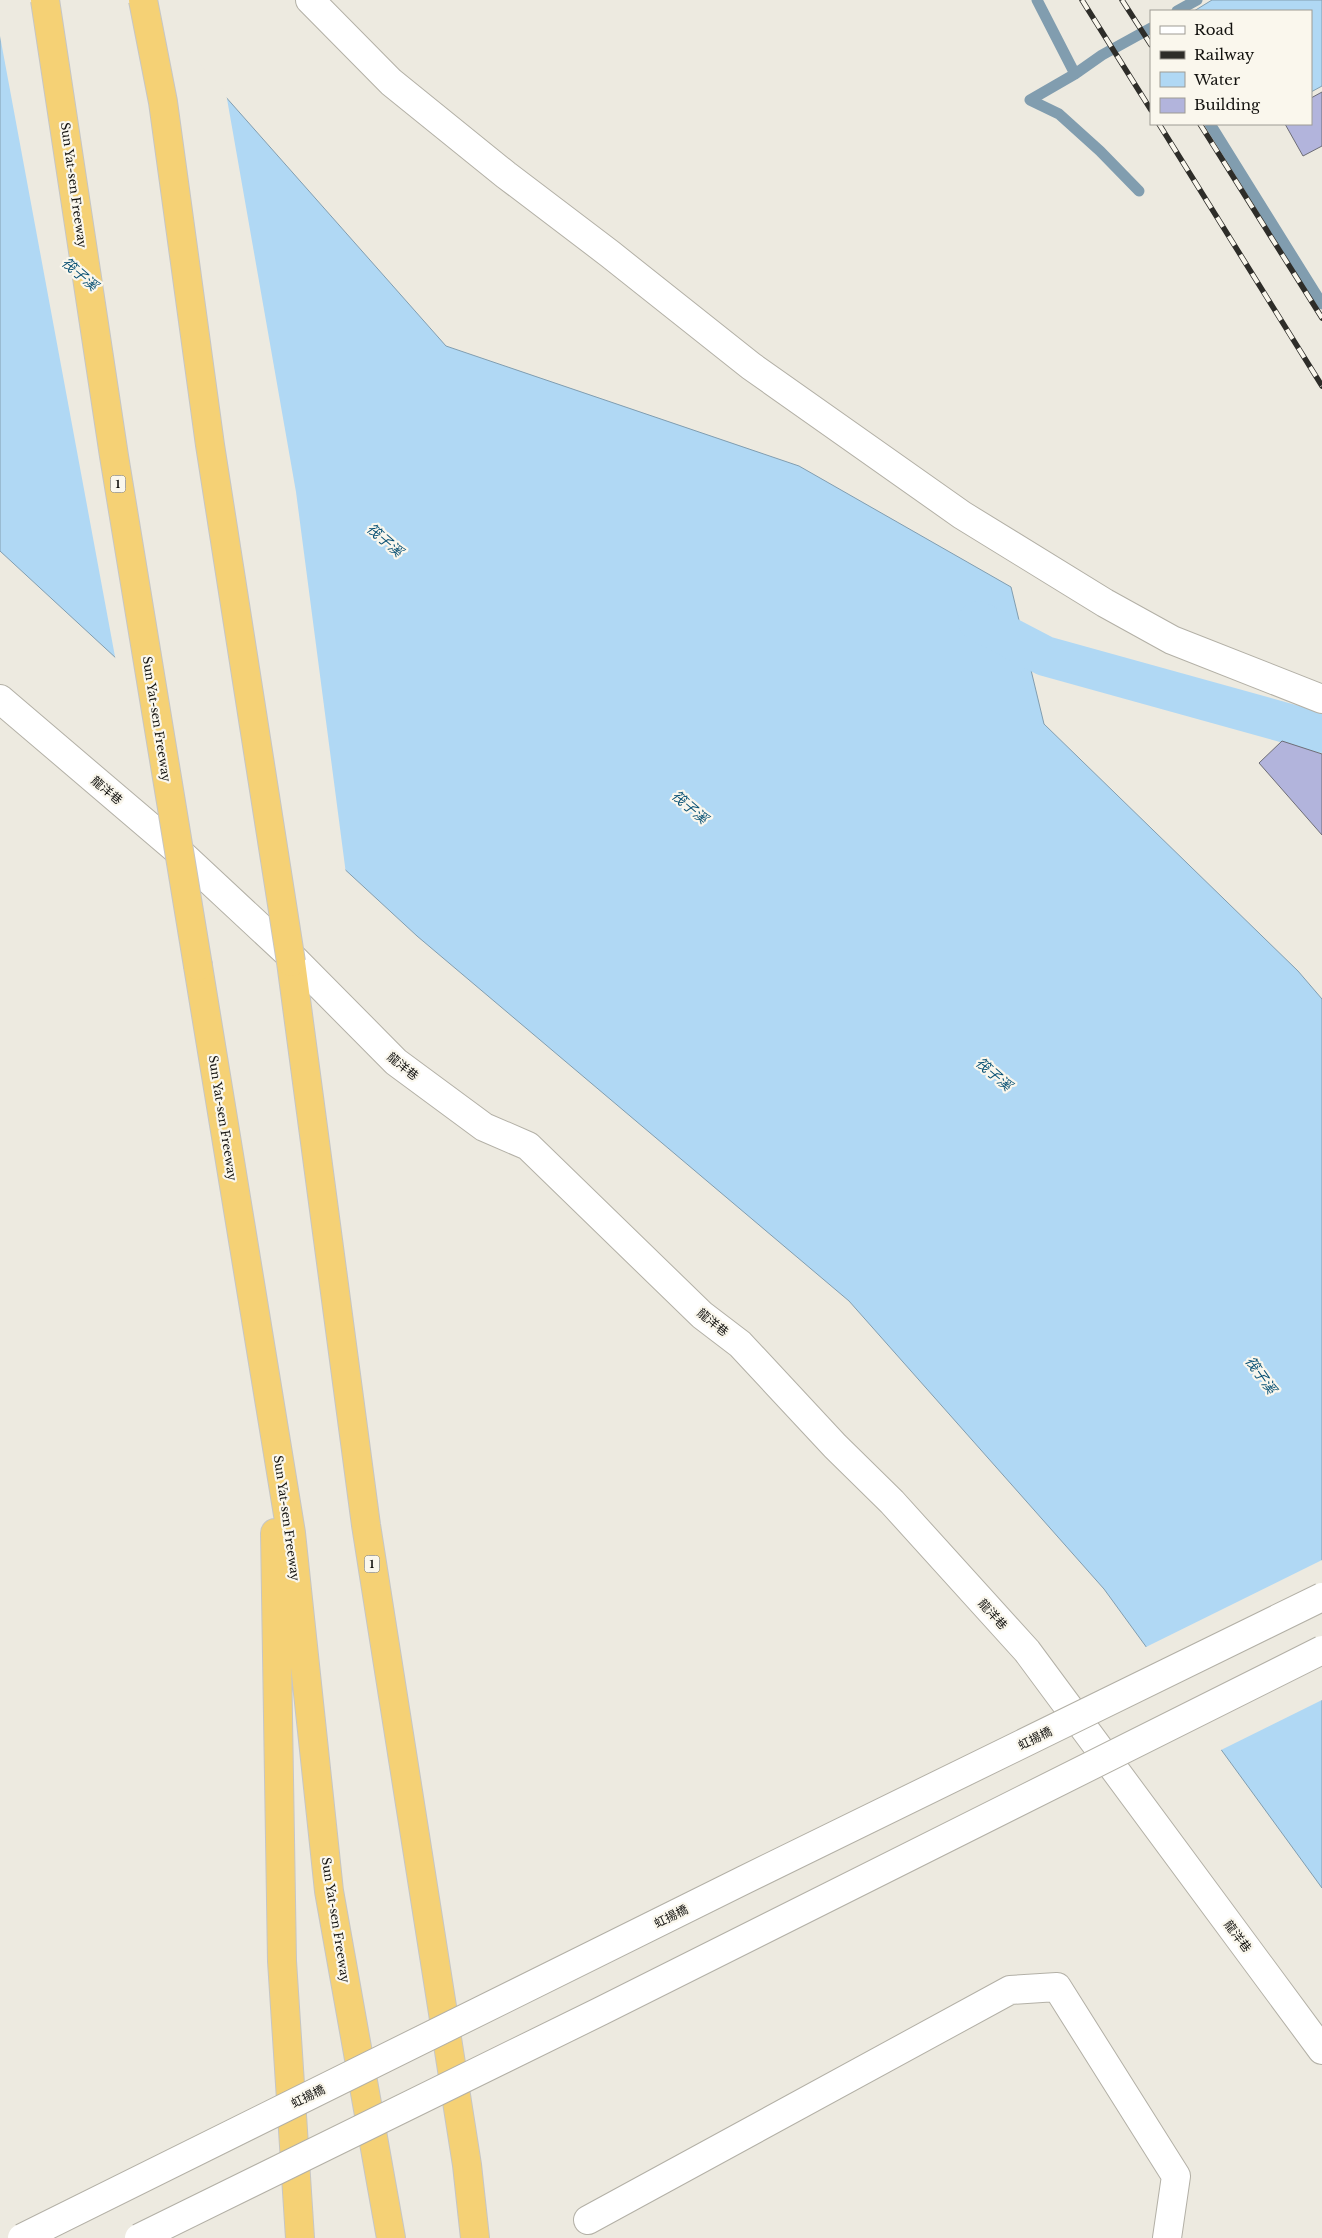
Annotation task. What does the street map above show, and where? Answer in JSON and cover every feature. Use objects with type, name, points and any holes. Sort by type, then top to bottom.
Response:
[{"type":"highway","name":"Sun Yat-sen Freeway","points":[[45,0],[114,456],[291,1533],[329,1890],[391,2238]]},
{"type":"highway","name":"1","points":[[142,0],[163,102],[210,445],[291,962],[366,1526],[467,2165],[475,2238]]},
{"type":"highway","points":[[273,1419],[282,1961],[300,2238]]},
{"type":"highway","points":[[467,2165],[481,2238]]},
{"type":"street","points":[[310,0],[391,82],[499,169],[751,366],[962,516],[1105,604],[1172,640],[1322,699]]},
{"type":"street","name":"龍洋巷","points":[[0,699],[176,849],[293,958],[396,1062],[484,1127],[528,1146],[702,1315],[740,1344],[835,1446],[892,1502],[1027,1651],[1322,2050]]},
{"type":"street","name":"虹揚橋","points":[[22,2238],[752,1876],[1322,1598]]},
{"type":"street","points":[[139,2238],[601,2011],[1322,1650]]},
{"type":"street","points":[[588,2220],[1010,1990],[1057,1987],[1176,2176],[1167,2238]]},
{"type":"water","name":"筏子溪","points":[[0,0],[140,0],[446,346],[799,466],[1011,587],[1044,724],[1298,971],[1322,999],[1322,1888],[1104,1589],[849,1301],[417,936],[0,551]]},
{"type":"water","points":[[1212,0],[1322,0],[1322,86],[1312,91],[1312,10],[1196,10]]},
{"type":"pier","points":[[0,0],[143,0],[226,93],[296,492],[346,874],[116,662],[0,36]]},
{"type":"pier","points":[[1322,1560],[1322,1700],[1219,1751],[1144,1648]]},
{"type":"building","points":[[1322,92],[1322,146],[1303,156],[1286,125],[1312,125],[1312,97]]},
{"type":"building","points":[[1282,741],[1322,754],[1322,835],[1259,763]]},
{"type":"waterway","points":[[1037,0],[1075,74]]},
{"type":"waterway","points":[[1179,10],[1197,0]]},
{"type":"waterway","points":[[1139,191],[1100,151],[1059,114],[1030,100],[1075,74],[1102,55],[1150,29]]},
{"type":"waterway","points":[[1211,125],[1322,304]]},
{"type":"waterway","points":[[978,621],[1045,656],[1322,733]]},
{"type":"railway","points":[[1082,0],[1150,108]]},
{"type":"railway","points":[[1122,0],[1150,43]]},
{"type":"railway","points":[[1160,125],[1322,386]]},
{"type":"railway","points":[[1201,125],[1322,318]]}]
